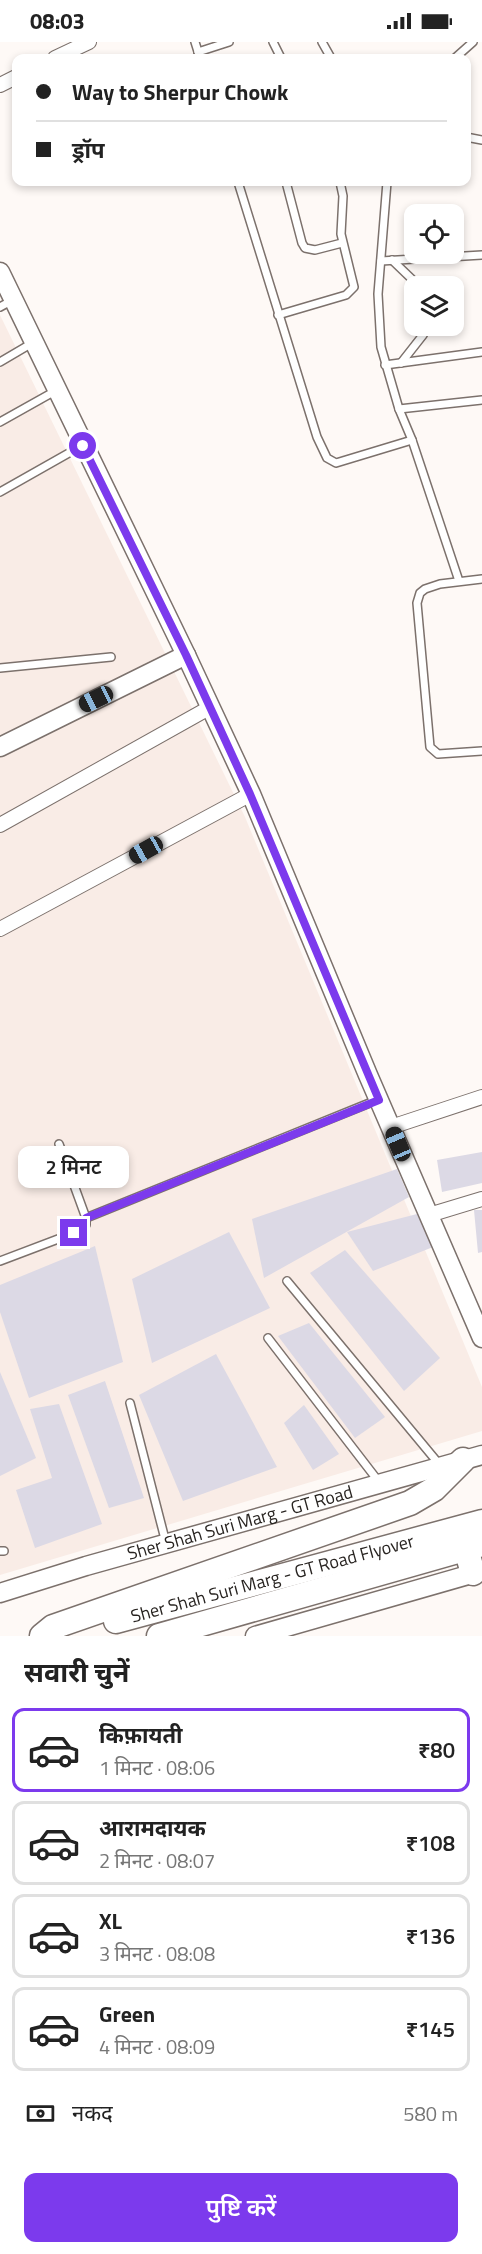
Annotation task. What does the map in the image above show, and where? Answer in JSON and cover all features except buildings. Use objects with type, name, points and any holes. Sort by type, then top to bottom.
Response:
[{"type":"highway","points":[[42,1636],[53,1627],[410,1503],[434,1489],[462,1460]]},
{"type":"highway","name":"Sher Shah Suri Marg - GT Road Flyover","points":[[61,1636],[482,1522]]},
{"type":"highway","points":[[472,1576],[474,1547]]},
{"type":"highway","name":"Sher Shah Suri Marg - GT Road Flyover","points":[[159,1636],[474,1547]]},
{"type":"street","points":[[64,54],[89,42]]},
{"type":"street","points":[[0,272],[7,304],[34,342],[186,655],[250,794],[482,1338]]},
{"type":"street","points":[[0,747],[186,655]]},
{"type":"street","points":[[0,825],[209,708]]},
{"type":"street","points":[[0,929],[250,794]]},
{"type":"street","points":[[391,1127],[482,1097]]},
{"type":"street","points":[[429,1215],[482,1198]]},
{"type":"street","name":"Sher Shah Suri Marg - GT Road","points":[[0,1593],[166,1543],[462,1460]]},
{"type":"street","points":[[255,1636],[472,1576]]},
{"type":"lane","points":[[201,54],[229,42]]},
{"type":"lane","points":[[460,54],[473,42]]},
{"type":"lane","points":[[238,186],[317,437],[327,458],[336,463],[412,440]]},
{"type":"lane","points":[[287,186],[305,248],[315,250],[342,243]]},
{"type":"lane","points":[[279,315],[350,292],[354,286],[342,243],[340,223],[343,196],[341,186]]},
{"type":"lane","points":[[387,186],[378,294],[379,327],[385,365],[459,581]]},
{"type":"lane","points":[[381,261],[482,255]]},
{"type":"lane","points":[[392,260],[409,276]]},
{"type":"lane","points":[[401,363],[422,336]]},
{"type":"lane","points":[[0,362],[34,342]]},
{"type":"lane","points":[[385,365],[482,352]]},
{"type":"lane","points":[[0,422],[57,390]]},
{"type":"lane","points":[[399,409],[482,400]]},
{"type":"lane","points":[[0,492],[83,446]]},
{"type":"lane","points":[[482,579],[430,587],[418,596],[428,742],[433,752],[438,754],[482,751]]},
{"type":"lane","points":[[0,668],[111,657]]},
{"type":"lane","points":[[86,1218],[379,1100]]},
{"type":"lane","points":[[0,1261],[81,1230],[86,1225],[86,1218],[59,1144]]},
{"type":"lane","points":[[287,1281],[462,1460]]},
{"type":"lane","points":[[268,1338],[379,1482]]},
{"type":"lane","points":[[130,1403],[166,1543]]},
{"type":"shaded area","points":[[0,315],[245,817],[482,1387],[482,1431],[0,1575]]},
{"type":"route","points":[[74,1233],[86,1225],[86,1218],[379,1100],[250,794],[186,655],[83,446]]}]
